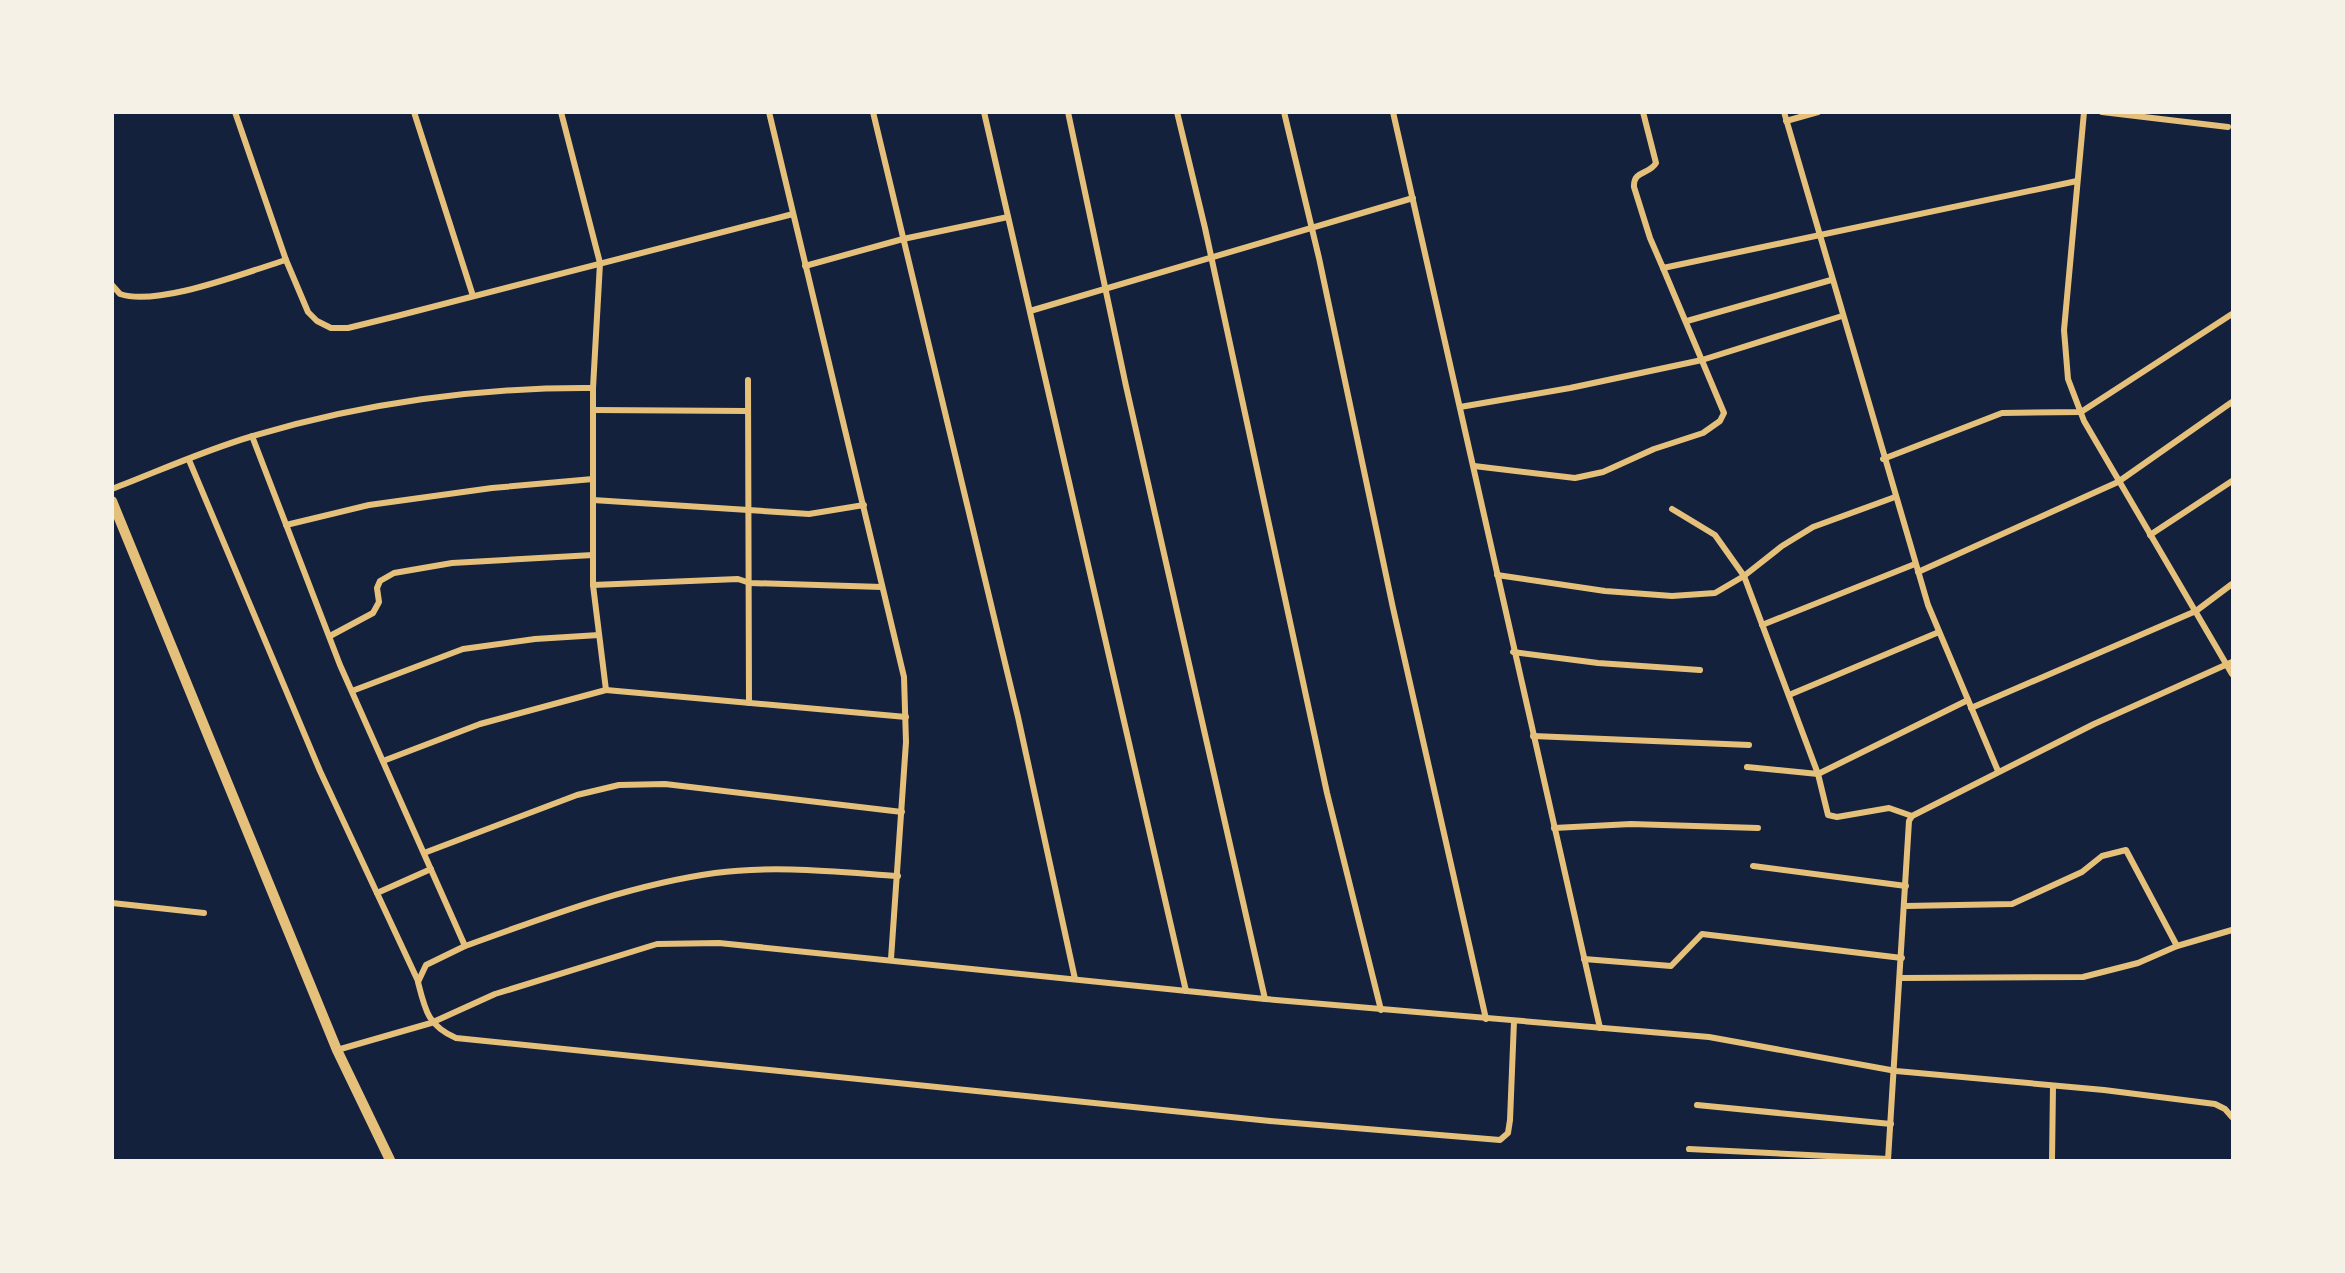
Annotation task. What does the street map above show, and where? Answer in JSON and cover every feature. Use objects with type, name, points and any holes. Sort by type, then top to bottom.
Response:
[{"type":"street","points":[[235,112],[286,260],[308,312],[317,321],[331,328],[348,328],[793,214]]},
{"type":"street","points":[[414,112],[473,296]]},
{"type":"street","points":[[561,112],[600,263],[593,388],[593,585],[606,690]]},
{"type":"street","points":[[769,112],[904,677],[906,717],[902,812],[891,959]]},
{"type":"street","points":[[873,112],[1018,717],[1075,980]]},
{"type":"street","points":[[984,112],[1100,627],[1186,991]]},
{"type":"street","points":[[1068,112],[1265,999]]},
{"type":"street","points":[[1177,112],[1211,256],[1327,793],[1382,1010]]},
{"type":"street","points":[[1284,112],[1312,229],[1393,608],[1486,1019]]},
{"type":"street","points":[[1393,112],[1600,1028]]},
{"type":"street","points":[[1474,466],[1575,478],[1603,472],[1654,449],[1703,433],[1720,421],[1724,412],[1650,238],[1634,187],[1634,178],[1652,169],[1656,163],[1644,112]]},
{"type":"street","points":[[1784,112],[1915,564],[1939,632],[1998,771]]},
{"type":"street","points":[[1786,121],[1818,112]]},
{"type":"street","points":[[2084,112],[2064,330],[2068,379],[2081,412],[2118,482],[2230,664],[2232,674]]},
{"type":"street","points":[[2102,112],[2228,127]]},
{"type":"street","points":[[1663,268],[2077,181]]},
{"type":"street","points":[[1030,311],[1413,198]]},
{"type":"street","points":[[805,266],[903,238],[1008,217]]},
{"type":"street","points":[[112,285],[120,294],[144,297],[214,282],[286,260]]},
{"type":"street","points":[[1687,321],[1831,280]]},
{"type":"street","points":[[1883,459],[2002,412],[2081,412],[2232,314]]},
{"type":"street","points":[[1460,407],[1570,388],[1702,360],[1842,316]]},
{"type":"street","points":[[748,380],[749,703]]},
{"type":"street","points":[[112,489],[252,436],[346,413],[491,391],[593,388]]},
{"type":"street","points":[[1918,572],[2118,482],[2232,402]]},
{"type":"street","points":[[593,410],[747,411]]},
{"type":"street","points":[[252,436],[352,692],[465,945]]},
{"type":"street","points":[[189,460],[320,771],[418,982],[431,1023],[438,1030],[456,1038],[692,1060],[1270,1121],[1500,1140],[1508,1133],[1510,1120],[1514,1022]]},
{"type":"street","points":[[286,525],[369,505],[492,488],[593,479]]},
{"type":"street","points":[[2150,535],[2232,482]]},
{"type":"street","points":[[1497,575],[1605,591],[1672,596],[1715,593],[1744,576],[1782,546],[1813,527],[1895,497]]},
{"type":"street","points":[[593,500],[808,514],[864,505]]},
{"type":"street","points":[[112,501],[337,1050],[390,1161]]},
{"type":"street","points":[[1672,509],[1715,535],[1744,576],[1818,774],[1826,810],[1833,817],[1889,808],[1911,816],[2094,724],[2230,664]]},
{"type":"street","points":[[330,636],[367,618],[377,609],[377,588],[380,581],[394,573],[452,563],[593,555]]},
{"type":"street","points":[[1762,625],[1915,564]]},
{"type":"street","points":[[593,585],[738,579],[750,583],[882,586]]},
{"type":"street","points":[[1971,708],[2196,611],[2232,584]]},
{"type":"street","points":[[1789,695],[1939,632]]},
{"type":"street","points":[[352,692],[463,649],[535,639],[599,635]]},
{"type":"street","points":[[1514,652],[1598,663],[1700,670]]},
{"type":"street","points":[[383,761],[480,724],[606,690],[906,717]]},
{"type":"street","points":[[1747,767],[1818,774],[1968,700]]},
{"type":"street","points":[[1533,736],[1749,746]]},
{"type":"street","points":[[424,853],[577,795],[619,785],[665,784],[902,812]]},
{"type":"street","points":[[1689,1149],[1888,1160],[1896,1071],[1911,816]]},
{"type":"street","points":[[1554,828],[1631,824],[1758,828]]},
{"type":"street","points":[[1905,906],[2012,904],[2082,872],[2103,856],[2127,850],[2177,946]]},
{"type":"street","points":[[1753,866],[1906,886]]},
{"type":"street","points":[[377,893],[431,869]]},
{"type":"street","points":[[418,982],[426,965],[465,945],[555,914],[644,888],[716,873],[780,870],[898,876]]},
{"type":"street","points":[[112,903],[204,913]]},
{"type":"street","points":[[1901,978],[2083,976],[2138,963],[2177,946],[2232,930]]},
{"type":"street","points":[[1584,959],[1671,966],[1702,934],[1902,958]]},
{"type":"street","points":[[337,1050],[431,1023],[495,994],[657,944],[719,943],[1265,999],[1709,1038],[1896,1071],[2215,1104],[2225,1109],[2232,1118]]},
{"type":"street","points":[[2052,1161],[2053,1086]]},
{"type":"street","points":[[1697,1106],[1891,1124]]}]
